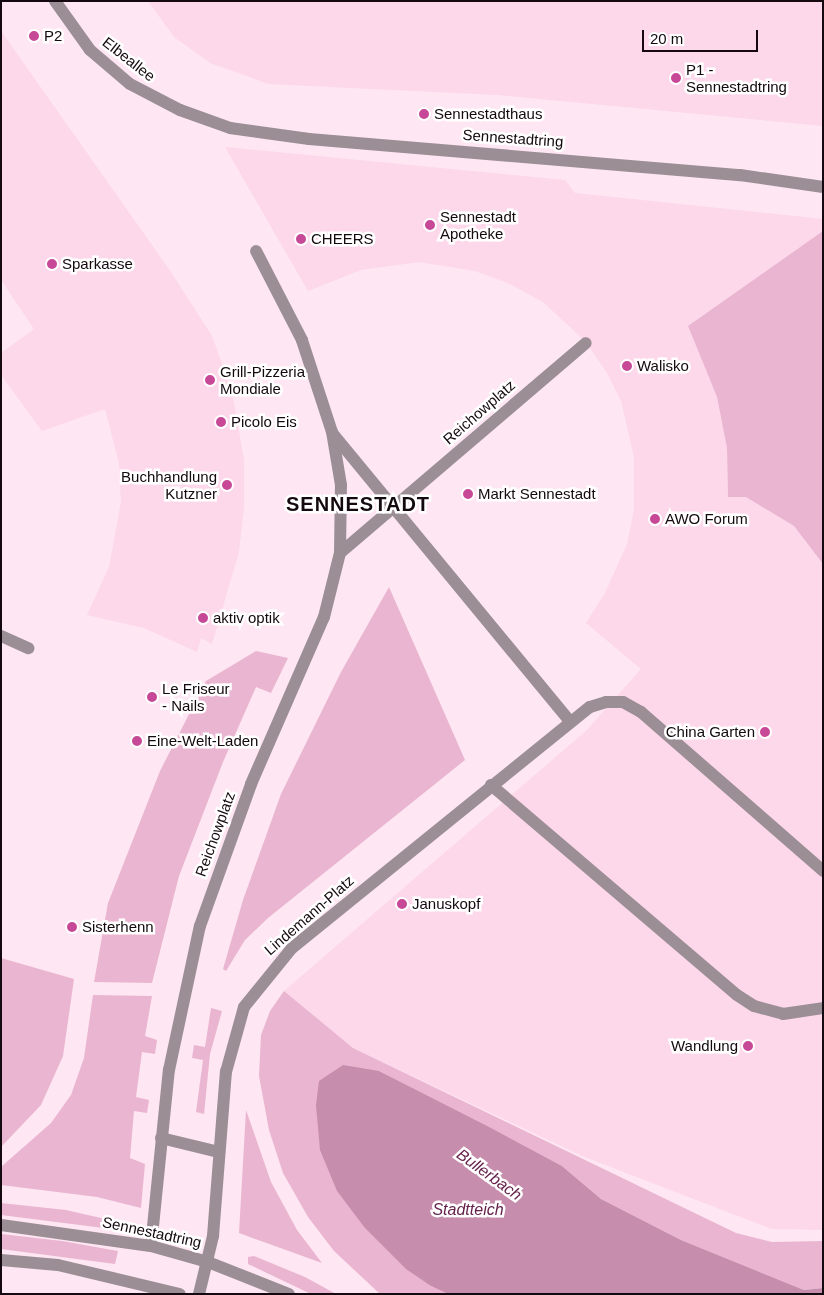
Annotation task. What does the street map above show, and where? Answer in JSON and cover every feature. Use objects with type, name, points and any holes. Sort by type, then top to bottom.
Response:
[{"type":"street","name":"Elbeallee","points":[[54,1],[90,50],[110,68],[149,95],[202,119]]},
{"type":"street","name":"Sennestadtring","points":[[202,119],[266,134],[688,169],[823,187]]},
{"type":"street","name":"Reichowplatz","points":[[151,1246],[161,1138],[184,994],[200,926],[251,784],[307,662],[324,617],[340,553],[341,485],[332,432],[302,340],[256,251]]},
{"type":"street","name":"Reichowplatz","points":[[340,553],[586,342]]},
{"type":"street","name":"Reichowplatz","points":[[332,432],[570,721]]},
{"type":"street","points":[[1,636],[28,648]]},
{"type":"street","name":"Lindemann-Platz","points":[[199,1294],[208,1262],[226,1072],[234,1035],[244,1007],[259,984],[292,948],[570,721],[606,702],[623,702],[641,712],[823,871]]},
{"type":"street","points":[[491,785],[737,996],[778,1014],[797,1014],[823,1008]]},
{"type":"street","points":[[161,1138],[219,1152]]},
{"type":"street","name":"Sennestadtring","points":[[1,1225],[151,1246],[208,1262],[289,1294]]},
{"type":"street","points":[[1,1260],[58,1265],[180,1294]]},
{"type":"shaded area","points":[[148,1],[823,1],[823,126],[498,95],[269,84],[210,63],[174,37]]},
{"type":"shaded area","points":[[1,31],[171,272],[212,336],[232,391],[244,460],[244,507],[239,552],[212,644],[201,638],[197,652],[144,628],[87,615],[109,567],[121,502],[119,463],[105,409],[42,431],[1,375],[1,353],[34,329],[1,280]]},
{"type":"shaded area","points":[[225,147],[565,180],[575,193],[823,219],[823,231],[688,326],[717,397],[727,448],[728,497],[746,497],[794,526],[823,564],[823,1230],[772,1229],[582,1156],[353,1048],[284,991],[587,730],[641,669],[586,623],[605,593],[627,544],[634,510],[634,457],[621,401],[607,373],[586,342],[543,302],[510,284],[475,271],[419,262],[361,270],[308,291]]},
{"type":"shaded area","points":[[823,231],[823,564],[794,526],[746,497],[728,497],[727,448],[717,397],[688,326]]},
{"type":"shaded area","points":[[389,587],[465,760],[268,918],[245,940],[226,971],[223,969],[243,900],[281,794],[341,672]]},
{"type":"shaded area","points":[[256,651],[288,658],[271,693],[256,687],[223,762],[179,876],[152,983],[94,982],[108,903],[160,771],[206,681]]},
{"type":"shaded area","points":[[1,958],[74,979],[63,1056],[41,1105],[1,1147]]},
{"type":"shaded area","points":[[284,991],[353,1048],[736,1233],[772,1242],[823,1241],[823,1288],[804,1290],[681,1240],[601,1199],[562,1166],[379,1071],[365,1228],[431,1286],[448,1294],[380,1294],[334,1251],[308,1217],[283,1173],[269,1130],[259,1076],[261,1035],[270,1011]]},
{"type":"shaded area","points":[[93,995],[152,996],[145,1036],[157,1040],[155,1054],[142,1052],[136,1097],[149,1100],[147,1113],[134,1111],[130,1158],[145,1164],[141,1208],[97,1197],[1,1185],[1,1167],[51,1123],[71,1095],[84,1058]]},
{"type":"shaded area","points":[[211,1008],[222,1011],[210,1054],[204,1114],[196,1112],[203,1060],[192,1058],[194,1045],[205,1047]]},
{"type":"shaded area","points":[[246,1110],[271,1182],[297,1230],[322,1263],[239,1233]]},
{"type":"shaded area","points":[[1,1203],[66,1210],[127,1224],[127,1231],[1,1215]]},
{"type":"shaded area","points":[[1,1234],[62,1241],[118,1251],[115,1264],[1,1249]]},
{"type":"shaded area","points":[[254,1256],[305,1277],[336,1294],[311,1294],[248,1264],[248,1257]]},
{"type":"water","name":"Stadtteich","points":[[343,1065],[379,1071],[489,1127],[562,1166],[601,1199],[681,1240],[804,1290],[823,1288],[823,1294],[448,1294],[431,1286],[406,1269],[365,1228],[337,1191],[320,1150],[316,1105],[319,1081]]},
{"type":"place","name":"P2","points":[[34,36]]},
{"type":"place","name":"P1 - Sennestadtring","points":[[676,78]]},
{"type":"place","name":"Sennestadthaus","points":[[424,114]]},
{"type":"place","name":"Sennestadt Apotheke","points":[[430,225]]},
{"type":"place","name":"CHEERS","points":[[301,239]]},
{"type":"place","name":"Sparkasse","points":[[52,264]]},
{"type":"place","name":"Walisko","points":[[627,366]]},
{"type":"place","name":"Grill-Pizzeria Mondiale","points":[[210,380]]},
{"type":"place","name":"Picolo Eis","points":[[221,422]]},
{"type":"place","name":"Buchhandlung Kutzner","points":[[227,485]]},
{"type":"place","name":"Markt Sennestadt","points":[[468,494]]},
{"type":"place","name":"AWO Forum","points":[[655,519]]},
{"type":"place","name":"aktiv optik","points":[[203,618]]},
{"type":"place","name":"Le Friseur - Nails","points":[[152,697]]},
{"type":"place","name":"China Garten","points":[[765,732]]},
{"type":"place","name":"Eine-Welt-Laden","points":[[137,741]]},
{"type":"place","name":"Januskopf","points":[[402,904]]},
{"type":"place","name":"Sisterhenn","points":[[72,927]]},
{"type":"place","name":"Wandlung","points":[[748,1046]]},
{"type":"district","name":"SENNESTADT","points":[[358,504]]},
{"type":"water label","name":"Bullerbach","points":[[489,1175]]}]
